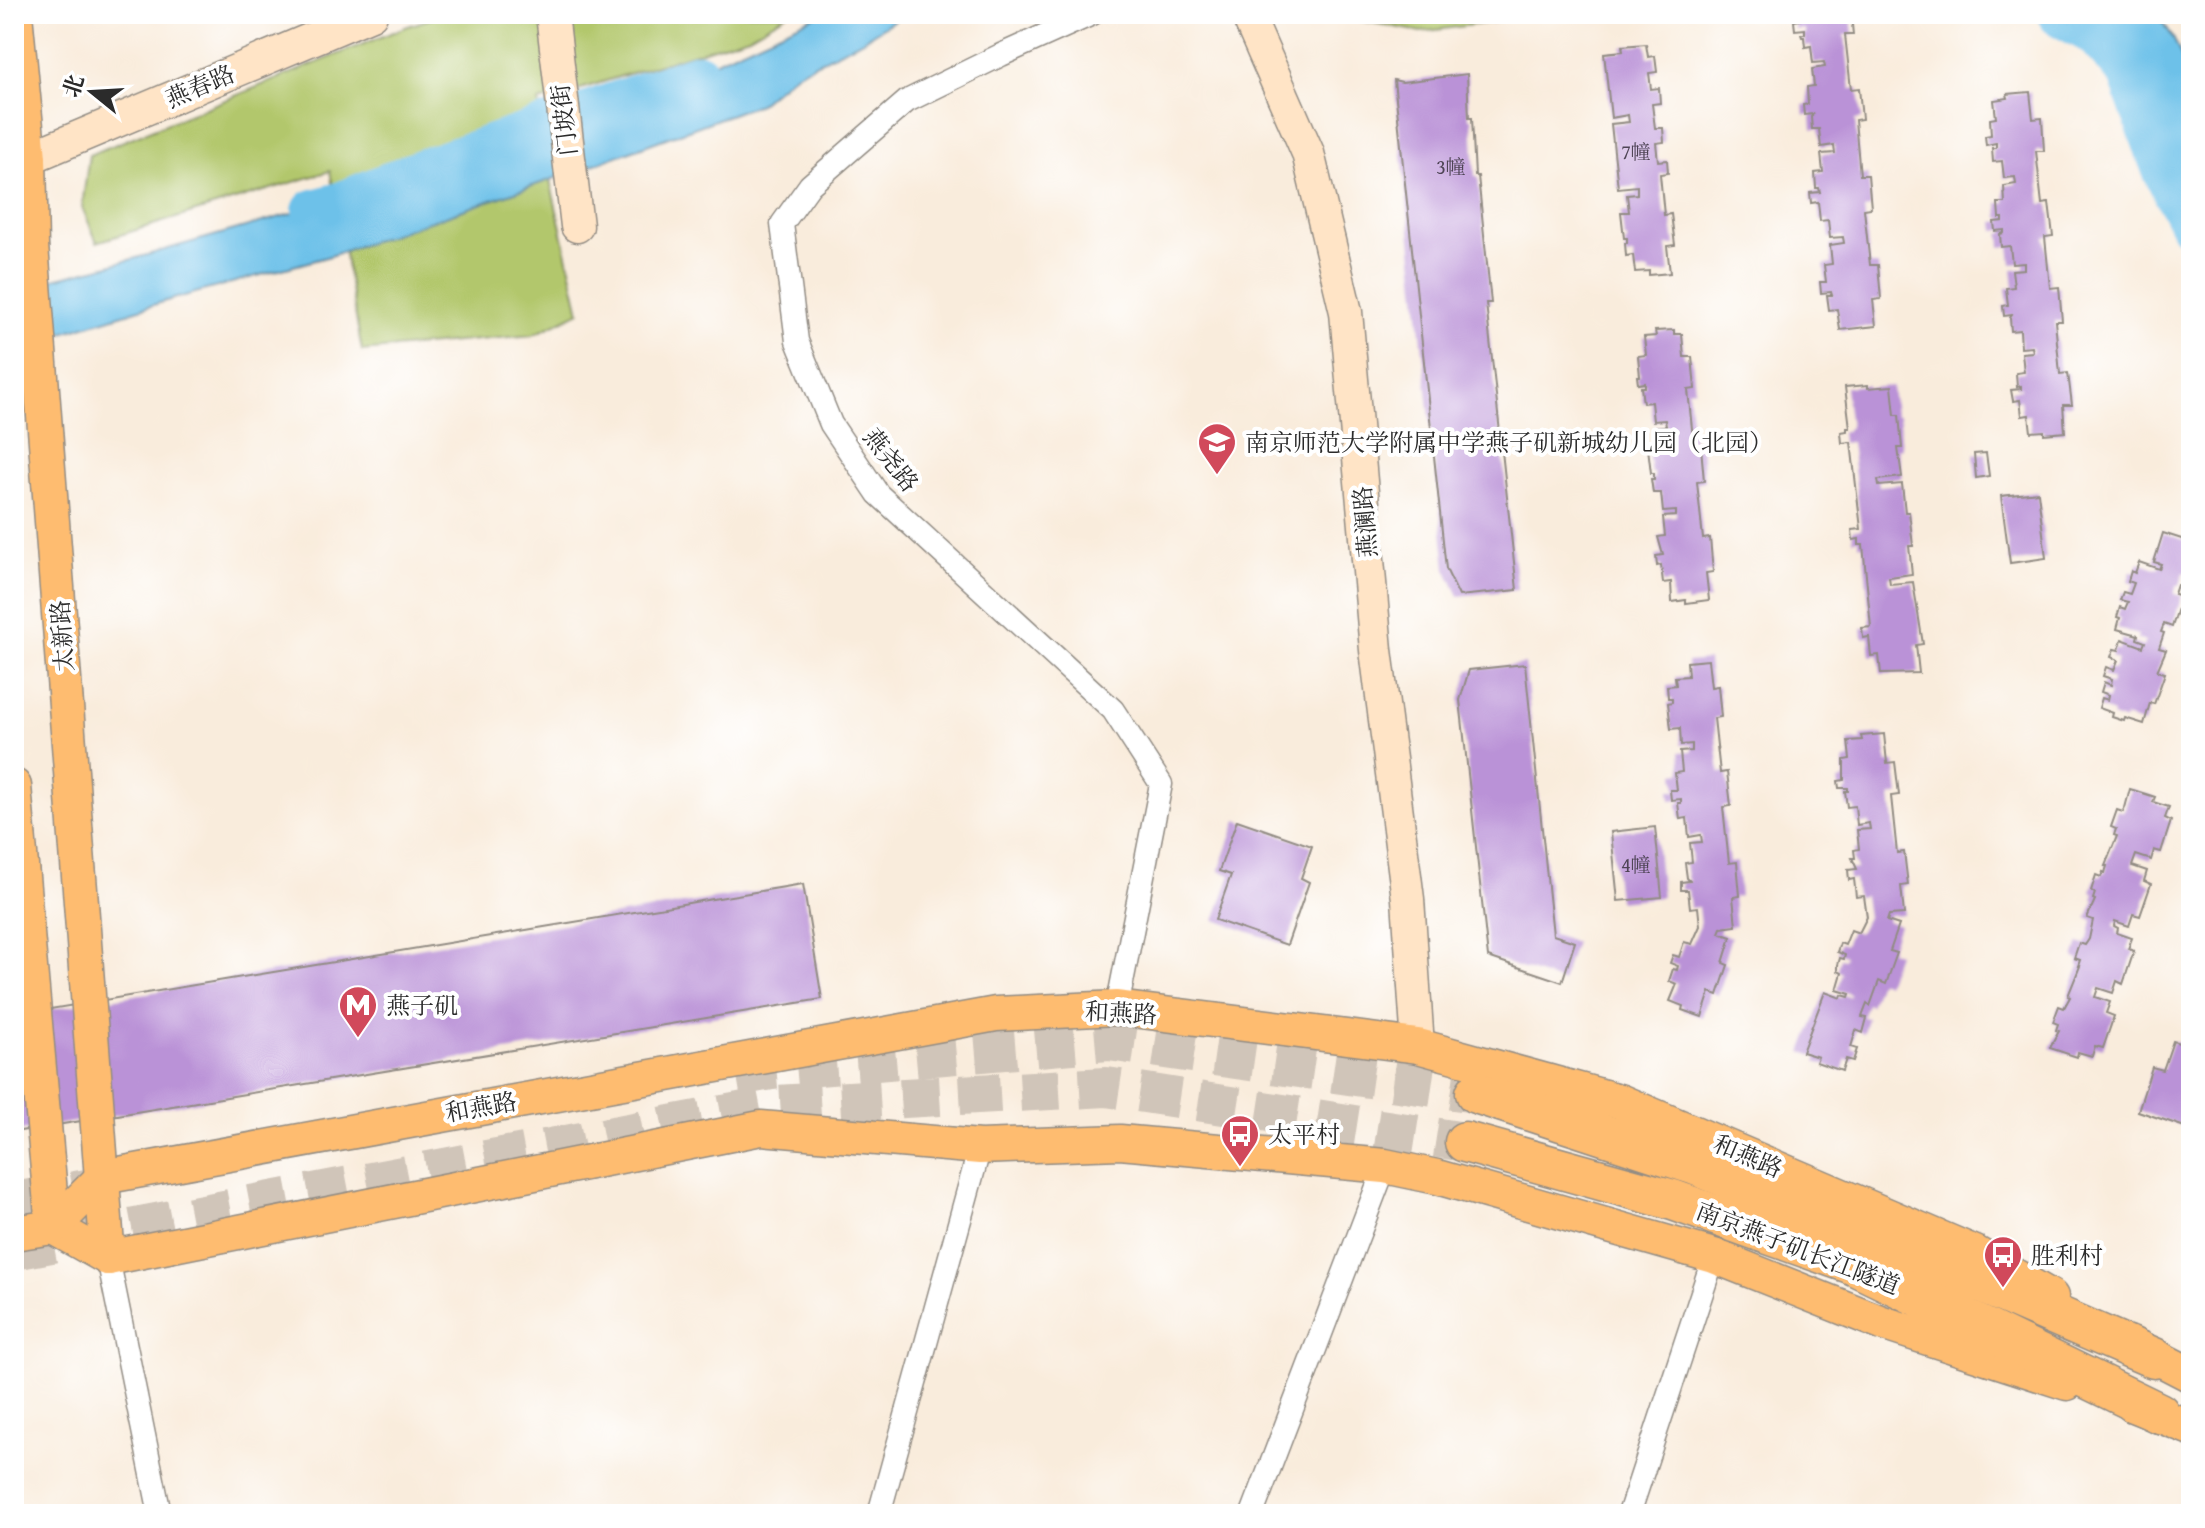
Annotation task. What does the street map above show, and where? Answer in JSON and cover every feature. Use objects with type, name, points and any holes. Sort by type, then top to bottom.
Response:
[{"type":"highway","name":"南京燕子矶长江隧道","points":[[1476,1093],[1693,1164],[1866,1233],[2154,1358]]},
{"type":"highway","name":"南京燕子矶长江隧道","points":[[1465,1142],[1673,1200],[1850,1263],[2175,1420]]},
{"type":"main road","name":"太新路","points":[[15,14],[22,155],[41,352],[108,1258]]},
{"type":"main road","points":[[14,786],[53,1227]]},
{"type":"main road","name":"和燕路","points":[[103,1177],[996,1014],[1117,1008],[1418,1046],[1633,1107],[1975,1253],[2154,1358],[2191,1375]]},
{"type":"main road","points":[[53,1227],[108,1258],[761,1128],[980,1147],[1120,1142],[1385,1166],[1437,1177],[1714,1256],[1882,1323],[2175,1420]]},
{"type":"main road","points":[[14,1233],[53,1227],[103,1177]]},
{"type":"street","name":"燕春路","points":[[22,155],[371,14]]},
{"type":"street","name":"门坡街","points":[[552,14],[577,226]]},
{"type":"street","name":"燕尧路","points":[[1092,14],[907,101],[810,185],[782,224],[797,341],[831,424],[878,494],[1113,710],[1161,784],[1117,1008]]},
{"type":"street","name":"燕澜路","points":[[1247,14],[1308,153],[1346,312],[1376,650],[1408,899],[1418,1046]]},
{"type":"street","points":[[879,1514],[980,1147]]},
{"type":"street","points":[[1252,1514],[1385,1166]]},
{"type":"street","points":[[1629,1514],[1714,1256]]},
{"type":"street","points":[[108,1258],[160,1514]]},
{"type":"green space","points":[[445,14],[787,14],[749,36],[539,102],[550,180],[580,312],[533,335],[362,351],[330,171],[97,242],[82,207],[89,155],[408,26]]},
{"type":"green space","points":[[1349,14],[1522,14],[1494,22],[1421,32],[1353,19]]},
{"type":"water","points":[[820,14],[904,14],[861,41],[795,74],[759,104],[330,256],[166,301],[14,348],[14,289],[133,259],[392,185],[630,100]]},
{"type":"water","points":[[2041,14],[2156,14],[2172,35],[2189,84],[2192,110],[2191,216],[2143,80],[2127,56],[2093,32]]},
{"type":"building","points":[[139,14],[163,14],[163,17],[149,18]]},
{"type":"building","points":[[1800,14],[1851,14],[1853,35],[1845,35],[1851,89],[1859,88],[1862,119],[1855,120],[1860,175],[1868,175],[1871,208],[1864,209],[1870,265],[1878,265],[1881,299],[1873,300],[1876,326],[1840,330],[1837,309],[1829,310],[1827,295],[1832,295],[1831,292],[1821,293],[1820,282],[1826,282],[1824,265],[1832,264],[1830,245],[1844,243],[1843,237],[1830,238],[1828,220],[1820,221],[1818,202],[1811,203],[1810,193],[1820,192],[1816,188],[1815,173],[1823,172],[1821,154],[1835,153],[1834,145],[1821,147],[1819,129],[1812,129],[1813,114],[1804,115],[1803,105],[1808,104],[1807,87],[1814,86],[1812,69],[1825,67],[1824,62],[1813,63],[1811,46],[1805,47],[1801,34],[1805,34],[1805,29],[1795,30],[1794,21],[1800,20]]},
{"type":"building","points":[[1646,44],[1648,57],[1655,56],[1657,72],[1649,73],[1651,89],[1659,88],[1660,103],[1652,104],[1655,128],[1663,128],[1664,142],[1656,143],[1658,161],[1667,160],[1668,173],[1660,174],[1664,215],[1671,214],[1675,245],[1667,246],[1670,273],[1649,275],[1649,271],[1635,272],[1633,255],[1626,256],[1627,238],[1624,238],[1621,212],[1629,212],[1627,195],[1637,194],[1637,186],[1618,188],[1611,124],[1629,122],[1628,115],[1611,118],[1604,53],[1623,51],[1622,46]]},
{"type":"building","points":[[1467,74],[1475,176],[1478,176],[1491,303],[1486,303],[1517,590],[1459,596],[1446,569],[1394,80],[1402,82]]},
{"type":"building","points":[[2030,92],[2033,119],[2042,118],[2044,151],[2036,151],[2042,204],[2049,203],[2053,236],[2045,237],[2050,288],[2059,287],[2062,321],[2055,321],[2060,374],[2068,373],[2072,405],[2063,405],[2065,432],[2044,434],[2044,431],[2031,432],[2029,415],[2022,416],[2020,400],[2013,401],[2011,390],[2021,389],[2021,386],[2017,387],[2016,373],[2024,372],[2022,353],[2033,352],[2032,347],[2021,348],[2020,330],[2011,331],[2012,315],[2004,316],[2003,306],[2008,305],[2006,288],[2014,287],[2012,270],[2024,269],[2024,263],[2012,264],[2010,246],[2001,247],[2000,234],[2004,230],[1995,231],[1994,222],[2003,221],[1999,218],[1998,203],[2005,203],[2004,186],[2016,184],[2015,177],[2004,178],[2002,161],[1993,162],[1992,148],[1996,148],[1996,143],[1986,145],[1985,136],[1991,135],[1990,119],[1996,118],[1994,100],[2008,98],[2007,94]]},
{"type":"building","points":[[1674,330],[1674,334],[1682,334],[1684,357],[1692,357],[1695,389],[1688,390],[1694,448],[1701,447],[1704,481],[1697,482],[1703,539],[1710,538],[1713,572],[1706,573],[1709,600],[1686,603],[1686,600],[1672,602],[1671,582],[1663,583],[1661,565],[1657,566],[1656,556],[1663,555],[1658,537],[1665,536],[1663,517],[1676,516],[1676,511],[1663,512],[1661,493],[1653,493],[1651,479],[1654,479],[1654,473],[1651,473],[1648,448],[1655,447],[1654,427],[1666,426],[1665,420],[1653,421],[1651,402],[1643,403],[1641,387],[1645,387],[1645,383],[1638,384],[1637,376],[1640,376],[1638,356],[1646,355],[1644,337],[1656,336],[1655,331]]},
{"type":"building","points":[[1868,385],[1868,388],[1892,386],[1895,415],[1899,415],[1902,448],[1898,448],[1902,477],[1878,480],[1879,486],[1902,484],[1905,512],[1909,512],[1912,574],[1889,577],[1890,584],[1913,582],[1923,644],[1916,645],[1919,673],[1881,674],[1879,655],[1871,656],[1869,637],[1863,638],[1862,628],[1871,627],[1863,545],[1859,545],[1859,539],[1853,540],[1852,530],[1861,529],[1851,442],[1842,443],[1841,432],[1850,428],[1845,387]]},
{"type":"building","points":[[1986,453],[1989,476],[1976,478],[1974,454]]},
{"type":"building","points":[[2191,484],[2191,511],[2186,510]]},
{"type":"building","points":[[2038,492],[2046,558],[2010,563],[2001,496]]},
{"type":"building","points":[[2163,533],[2191,542],[2191,574],[2184,572],[2180,585],[2177,585],[2174,594],[2182,596],[2172,627],[2164,624],[2161,632],[2164,633],[2159,648],[2166,650],[2157,671],[2165,673],[2154,704],[2150,703],[2144,724],[2125,718],[2124,721],[2099,708],[2102,698],[2108,700],[2109,695],[2101,692],[2104,682],[2111,685],[2112,679],[2103,676],[2106,667],[2114,670],[2118,660],[2111,657],[2114,649],[2119,650],[2122,639],[2143,647],[2145,642],[2137,639],[2138,635],[2117,629],[2120,618],[2117,617],[2120,607],[2125,609],[2128,602],[2120,600],[2123,592],[2130,594],[2134,583],[2128,581],[2131,571],[2135,573],[2139,562],[2159,569],[2161,564],[2154,562]]},
{"type":"building","points":[[1708,660],[1711,687],[1718,686],[1721,717],[1714,718],[1720,773],[1727,772],[1731,806],[1723,807],[1729,863],[1737,862],[1740,896],[1733,897],[1736,926],[1721,928],[1719,933],[1731,937],[1723,963],[1728,965],[1718,995],[1710,992],[1702,1017],[1682,1010],[1683,1006],[1670,1001],[1677,984],[1669,981],[1673,969],[1677,970],[1678,966],[1670,963],[1673,955],[1679,957],[1684,942],[1692,944],[1700,926],[1698,907],[1690,908],[1688,890],[1681,890],[1681,882],[1690,881],[1685,863],[1692,862],[1690,843],[1702,842],[1701,835],[1689,837],[1687,818],[1680,819],[1678,803],[1681,799],[1671,800],[1670,790],[1677,790],[1675,773],[1682,772],[1680,752],[1692,751],[1692,744],[1681,745],[1680,728],[1671,729],[1668,703],[1672,702],[1672,698],[1668,698],[1667,686],[1676,685],[1675,677],[1688,676],[1687,662]]},
{"type":"building","points":[[1525,664],[1553,935],[1575,942],[1562,982],[1488,957],[1460,700],[1469,670]]},
{"type":"building","points":[[1884,734],[1887,763],[1895,762],[1899,795],[1891,796],[1897,853],[1904,852],[1908,885],[1901,886],[1904,914],[1889,915],[1887,921],[1899,925],[1890,951],[1897,953],[1886,984],[1879,981],[1870,1006],[1867,1004],[1862,1017],[1867,1018],[1863,1033],[1856,1030],[1851,1047],[1857,1049],[1853,1061],[1846,1059],[1842,1071],[1816,1062],[1818,1057],[1802,1052],[1825,992],[1841,998],[1842,995],[1849,997],[1850,994],[1837,990],[1842,973],[1838,971],[1838,965],[1845,955],[1837,952],[1840,943],[1845,945],[1851,930],[1859,933],[1867,917],[1864,896],[1856,897],[1854,879],[1849,880],[1848,870],[1857,869],[1852,858],[1855,858],[1854,850],[1859,849],[1857,830],[1870,829],[1869,823],[1857,825],[1855,806],[1847,807],[1845,791],[1848,788],[1839,788],[1838,781],[1844,780],[1844,760],[1850,759],[1848,741],[1862,740],[1861,736]]},
{"type":"building","points":[[2130,789],[2155,797],[2153,802],[2169,807],[2165,818],[2171,821],[2161,852],[2154,850],[2151,860],[2136,855],[2132,866],[2147,871],[2144,881],[2151,884],[2140,916],[2133,914],[2129,926],[2115,921],[2117,933],[2132,938],[2128,949],[2134,951],[2123,984],[2117,981],[2113,993],[2098,988],[2095,997],[2110,1002],[2106,1013],[2114,1016],[2103,1048],[2095,1046],[2092,1056],[2078,1052],[2077,1057],[2050,1048],[2059,1031],[2056,1030],[2058,1024],[2053,1022],[2059,1006],[2064,1008],[2070,997],[2080,966],[2080,960],[2074,958],[2079,943],[2085,945],[2089,939],[2093,920],[2087,918],[2095,900],[2095,893],[2091,891],[2096,875],[2101,877],[2105,873],[2117,836],[2114,835],[2116,829],[2111,827],[2117,810],[2123,812],[2125,808]]},
{"type":"building","points":[[1237,820],[1312,846],[1301,878],[1309,882],[1287,945],[1215,920],[1231,875],[1219,871]]},
{"type":"building","points":[[1655,827],[1662,897],[1618,901],[1611,832]]},
{"type":"building","points":[[803,884],[822,999],[14,1132],[14,1015]]},
{"type":"building","points":[[2173,1041],[2191,1047],[2191,1129],[2138,1111],[2152,1067],[2163,1070]]},
{"type":"waterway","points":[[2059,14],[2095,34],[2129,72],[2164,170],[2191,224]]},
{"type":"waterway","points":[[314,211],[698,75]]},
{"type":"tunnel","points":[[737,1076],[772,1070],[1109,1041],[1476,1093]]},
{"type":"tunnel","points":[[14,1250],[776,1105],[1106,1087],[1465,1142]]},
{"type":"tunnel","points":[[14,1202],[87,1189]]},
{"type":"place","name":"南京师范大学附属中学燕子矶新城幼儿园（北园）","points":[[1217,476]]},
{"type":"place","name":"燕子矶","points":[[358,1039]]},
{"type":"place","name":"太平村","points":[[1240,1168]]},
{"type":"place","name":"胜利村","points":[[2003,1289]]}]
